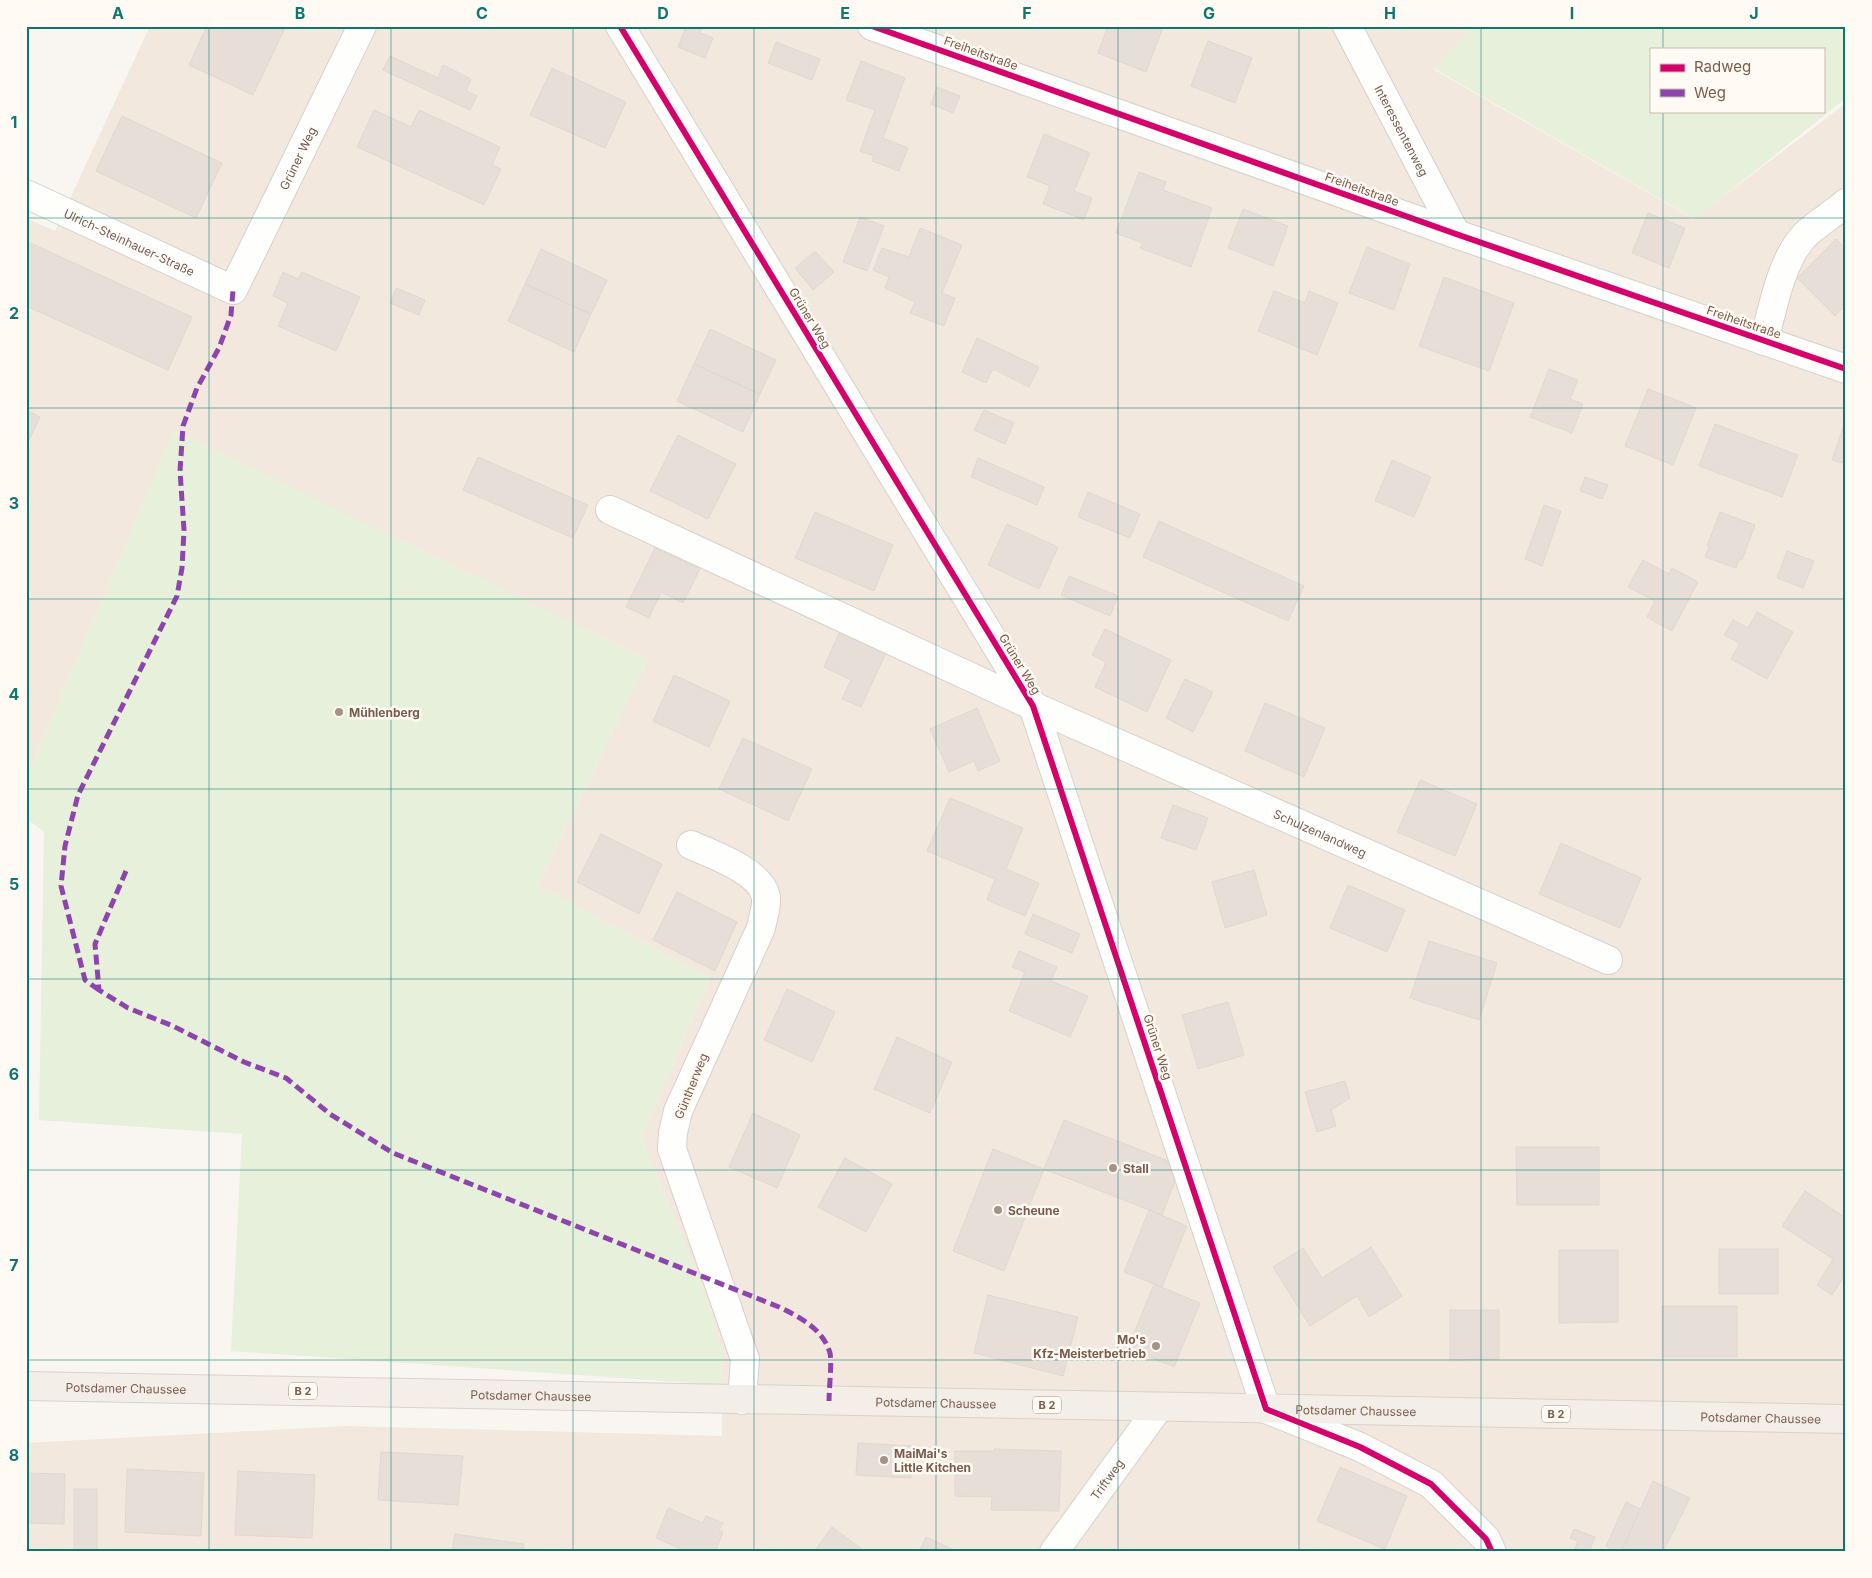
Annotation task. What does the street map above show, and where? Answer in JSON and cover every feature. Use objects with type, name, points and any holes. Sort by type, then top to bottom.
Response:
[{"type":"main road","name":"Potsdamer Chaussee","points":[[26,1386],[1846,1420]]},
{"type":"street","name":"Grüner Weg","points":[[233,290],[362,26]]},
{"type":"street","name":"Grüner Weg","points":[[620,26],[1033,706],[1266,1409]]},
{"type":"street","name":"Interessentenweg","points":[[1347,26],[1456,234]]},
{"type":"street","name":"Freiheitstraße","points":[[874,27],[1456,234],[1846,369]]},
{"type":"street","name":"Ulrich-Steinhauer-Straße","points":[[26,194],[233,290]]},
{"type":"street","points":[[1764,341],[1783,274],[1792,254],[1805,235],[1846,204]]},
{"type":"street","name":"Grüner Weg","points":[[610,510],[1033,706]]},
{"type":"street","name":"Schulzenlandweg","points":[[1033,706],[1608,960]]},
{"type":"street","name":"Güntherweg","points":[[691,845],[738,866],[760,883],[766,898],[760,928],[678,1111],[673,1133],[672,1149],[744,1359],[742,1400]]},
{"type":"street","name":"Triftweg","points":[[1054,1552],[1159,1407]]},
{"type":"street","points":[[1266,1409],[1360,1447],[1431,1484],[1486,1539],[1492,1552]]},
{"type":"shaded area","points":[[150,26],[1474,26],[1433,69],[1694,219],[1846,103],[1846,1552],[26,1552],[26,1443],[346,1426],[722,1436],[721,1349],[706,1296],[641,1138],[710,978],[537,885],[648,660],[174,431],[26,778],[26,218],[55,231]]},
{"type":"green space","points":[[1474,26],[1846,26],[1846,98],[1695,219],[1433,68]]},
{"type":"green space","points":[[174,430],[648,660],[537,885],[710,978],[641,1138],[706,1296],[721,1349],[722,1385],[231,1351],[242,1134],[39,1120],[44,832],[26,818],[26,778]]},
{"type":"building","points":[[207,26],[286,26],[253,95],[189,65]]},
{"type":"building","points":[[686,26],[702,26],[700,33],[713,38],[705,58],[678,47]]},
{"type":"building","points":[[1108,26],[1152,26],[1162,30],[1146,72],[1098,53]]},
{"type":"building","points":[[1208,41],[1252,58],[1235,103],[1191,86]]},
{"type":"building","points":[[776,42],[820,59],[812,80],[768,63]]},
{"type":"building","points":[[390,56],[438,78],[443,65],[471,79],[466,91],[477,96],[470,110],[383,70]]},
{"type":"building","points":[[861,61],[905,78],[883,138],[908,148],[899,171],[872,161],[874,156],[860,151],[875,110],[846,100]]},
{"type":"building","points":[[552,68],[626,102],[605,148],[530,115]]},
{"type":"building","points":[[937,87],[960,96],[953,113],[931,104]]},
{"type":"building","points":[[374,110],[411,127],[419,110],[500,147],[492,165],[501,169],[484,205],[357,147]]},
{"type":"building","points":[[122,116],[222,163],[196,218],[96,171]]},
{"type":"building","points":[[1044,134],[1090,153],[1074,191],[1092,198],[1084,220],[1043,204],[1050,186],[1027,177]]},
{"type":"building","points":[[1139,172],[1166,182],[1163,190],[1212,208],[1191,267],[1140,248],[1143,243],[1116,233]]},
{"type":"building","points":[[1243,209],[1288,226],[1273,266],[1228,248]]},
{"type":"building","points":[[1648,213],[1685,228],[1669,268],[1632,253]]},
{"type":"building","points":[[860,217],[884,226],[867,271],[843,262]]},
{"type":"building","points":[[920,228],[962,245],[942,293],[955,298],[944,326],[910,313],[915,302],[885,288],[889,277],[873,270],[882,248],[909,257]]},
{"type":"building","points":[[1836,239],[1846,249],[1846,305],[1835,316],[1797,278]]},
{"type":"building","points":[[26,241],[192,317],[168,370],[26,306]]},
{"type":"building","points":[[1367,247],[1410,264],[1394,310],[1349,293]]},
{"type":"building","points":[[541,249],[607,280],[591,314],[525,284]]},
{"type":"building","points":[[815,251],[834,272],[813,290],[795,268]]},
{"type":"building","points":[[283,272],[298,279],[302,272],[360,297],[336,351],[278,326],[288,303],[273,296]]},
{"type":"building","points":[[1444,277],[1514,303],[1489,371],[1419,346]]},
{"type":"building","points":[[525,284],[591,314],[574,352],[508,321]]},
{"type":"building","points":[[396,288],[425,300],[419,315],[390,303]]},
{"type":"building","points":[[1274,291],[1305,303],[1309,291],[1338,303],[1317,355],[1258,331]]},
{"type":"building","points":[[710,329],[776,360],[760,394],[694,364]]},
{"type":"building","points":[[977,338],[1039,367],[1029,387],[993,369],[986,383],[962,372]]},
{"type":"building","points":[[694,364],[760,394],[743,432],[677,401]]},
{"type":"building","points":[[1549,369],[1578,380],[1570,399],[1583,404],[1572,433],[1530,417]]},
{"type":"building","points":[[1648,389],[1696,408],[1673,465],[1625,446]]},
{"type":"building","points":[[26,410],[40,417],[26,447]]},
{"type":"building","points":[[984,410],[1014,423],[1005,444],[974,430]]},
{"type":"building","points":[[1846,419],[1846,464],[1832,460]]},
{"type":"building","points":[[1715,424],[1798,455],[1782,497],[1699,466]]},
{"type":"building","points":[[678,435],[736,464],[708,519],[650,491]]},
{"type":"building","points":[[478,457],[588,505],[573,538],[463,490]]},
{"type":"building","points":[[978,458],[1044,487],[1037,505],[971,477]]},
{"type":"building","points":[[1392,460],[1431,477],[1414,517],[1375,501]]},
{"type":"building","points":[[1585,477],[1608,485],[1602,499],[1580,491]]},
{"type":"building","points":[[1088,492],[1140,514],[1130,538],[1078,517]]},
{"type":"building","points":[[1544,505],[1561,511],[1542,566],[1525,559]]},
{"type":"building","points":[[815,512],[893,545],[874,591],[795,558]]},
{"type":"building","points":[[1720,512],[1755,525],[1742,560],[1739,559],[1736,568],[1705,557],[1709,547],[1707,546]]},
{"type":"building","points":[[1159,521],[1304,586],[1288,621],[1143,557]]},
{"type":"building","points":[[1007,524],[1058,547],[1039,589],[988,565]]},
{"type":"building","points":[[655,548],[700,569],[683,603],[661,592],[649,618],[626,607]]},
{"type":"building","points":[[1787,551],[1814,561],[1803,588],[1777,578]]},
{"type":"building","points":[[1643,560],[1669,574],[1672,568],[1698,582],[1672,631],[1647,617],[1655,601],[1628,587]]},
{"type":"building","points":[[1069,576],[1118,596],[1110,616],[1061,595]]},
{"type":"building","points":[[1757,612],[1793,632],[1767,679],[1731,659],[1740,643],[1724,635],[1733,620],[1748,628]]},
{"type":"building","points":[[1105,629],[1171,660],[1147,712],[1095,687],[1106,662],[1092,655]]},
{"type":"building","points":[[840,631],[886,653],[861,707],[842,699],[851,680],[824,667]]},
{"type":"building","points":[[674,675],[730,701],[709,747],[653,721]]},
{"type":"building","points":[[1185,679],[1213,692],[1193,732],[1166,718]]},
{"type":"building","points":[[1265,703],[1325,728],[1304,777],[1245,751]]},
{"type":"building","points":[[977,708],[1000,761],[978,771],[974,761],[949,772],[930,729]]},
{"type":"building","points":[[743,738],[812,769],[788,821],[719,789]]},
{"type":"building","points":[[1420,780],[1477,804],[1455,856],[1397,832]]},
{"type":"building","points":[[950,798],[1023,828],[1006,869],[1039,883],[1025,916],[987,900],[995,879],[927,851]]},
{"type":"building","points":[[1173,805],[1208,818],[1196,850],[1161,838]]},
{"type":"building","points":[[601,834],[662,864],[639,914],[577,882]]},
{"type":"building","points":[[1561,843],[1641,878],[1620,928],[1539,894]]},
{"type":"building","points":[[1254,870],[1267,915],[1225,928],[1212,882]]},
{"type":"building","points":[[1348,885],[1405,910],[1387,952],[1330,928]]},
{"type":"building","points":[[677,892],[737,922],[715,971],[653,940]]},
{"type":"building","points":[[1033,914],[1080,934],[1072,953],[1025,934]]},
{"type":"building","points":[[1429,941],[1497,963],[1479,1020],[1410,998]]},
{"type":"building","points":[[1019,951],[1057,967],[1051,981],[1088,996],[1070,1037],[1009,1011],[1025,972],[1012,967]]},
{"type":"building","points":[[787,989],[835,1012],[812,1062],[764,1040]]},
{"type":"building","points":[[1228,1002],[1244,1055],[1198,1069],[1182,1015]]},
{"type":"building","points":[[897,1037],[952,1062],[930,1113],[874,1089]]},
{"type":"building","points":[[1345,1081],[1350,1098],[1331,1110],[1336,1126],[1317,1132],[1305,1092]]},
{"type":"building","points":[[753,1113],[800,1135],[777,1188],[729,1167]]},
{"type":"building","name":"Stall","points":[[1064,1120],[1181,1166],[1162,1215],[1044,1169]]},
{"type":"building","points":[[1516,1147],[1599,1147],[1599,1205],[1517,1205]]},
{"type":"building","name":"Scheune","points":[[993,1149],[1044,1169],[1004,1271],[953,1251]]},
{"type":"building","points":[[845,1158],[892,1184],[866,1232],[818,1207]]},
{"type":"building","points":[[1805,1191],[1846,1218],[1846,1273],[1832,1295],[1817,1285],[1833,1259],[1782,1226]]},
{"type":"building","points":[[1149,1210],[1187,1226],[1162,1287],[1124,1272]]},
{"type":"building","points":[[1371,1247],[1402,1296],[1369,1317],[1357,1296],[1310,1326],[1273,1267],[1303,1248],[1322,1278]]},
{"type":"building","points":[[1719,1249],[1778,1249],[1778,1294],[1719,1294]]},
{"type":"building","points":[[1559,1250],[1618,1250],[1618,1322],[1559,1323]]},
{"type":"building","points":[[1154,1284],[1200,1303],[1174,1367],[1128,1348]]},
{"type":"building","points":[[988,1295],[1078,1317],[1063,1376],[974,1353]]},
{"type":"building","points":[[1662,1306],[1737,1306],[1737,1357],[1662,1357]]},
{"type":"building","points":[[1450,1310],[1499,1310],[1499,1359],[1450,1360]]},
{"type":"building","name":"MaiMai's Little Kitchen","points":[[858,1443],[912,1446],[911,1478],[856,1475]]},
{"type":"building","points":[[994,1449],[1061,1451],[1059,1511],[991,1510],[992,1497],[955,1496],[955,1451],[994,1451]]},
{"type":"building","points":[[381,1452],[463,1456],[458,1505],[378,1500]]},
{"type":"building","points":[[1340,1467],[1407,1496],[1385,1549],[1317,1521]]},
{"type":"building","points":[[127,1469],[204,1473],[201,1536],[125,1532]]},
{"type":"building","points":[[238,1471],[315,1475],[312,1538],[235,1535]]},
{"type":"building","points":[[26,1473],[65,1474],[64,1524],[26,1523]]},
{"type":"building","points":[[1653,1481],[1690,1498],[1663,1552],[1621,1552]]},
{"type":"building","points":[[74,1489],[97,1489],[97,1552],[74,1552]]},
{"type":"building","points":[[1626,1502],[1640,1509],[1621,1552],[1617,1552],[1606,1546]]},
{"type":"building","points":[[668,1508],[703,1523],[706,1516],[723,1523],[719,1530],[723,1532],[715,1552],[688,1552],[656,1538]]},
{"type":"building","points":[[832,1527],[866,1552],[814,1552]]},
{"type":"building","points":[[1574,1529],[1595,1537],[1589,1552],[1574,1552],[1578,1541],[1570,1538]]},
{"type":"building","points":[[455,1534],[524,1544],[523,1552],[452,1552]]},
{"type":"building","points":[[926,1537],[958,1552],[919,1552]]},
{"type":"marked path","points":[[99,990],[85,980],[61,886],[65,846],[78,795],[177,596],[182,568],[184,530],[180,471],[183,426],[197,388],[219,348],[231,315],[233,290]]},
{"type":"marked path","points":[[126,871],[95,944],[99,990],[128,1008],[173,1026],[244,1062],[286,1078],[330,1114],[393,1153],[795,1315],[810,1325],[827,1345],[831,1358],[829,1401]]},
{"type":"cycle path","points":[[620,26],[1033,706],[1266,1409],[1360,1447],[1431,1484],[1486,1539],[1492,1552]]},
{"type":"cycle path","points":[[872,26],[1456,234],[1846,369]]},
{"type":"place","name":"Mühlenberg","points":[[339,712]]},
{"type":"place","name":"Stall","points":[[1113,1168]]},
{"type":"place","name":"Scheune","points":[[998,1210]]},
{"type":"place","name":"Mo's Kfz-Meisterbetrieb","points":[[1156,1346]]},
{"type":"place","name":"MaiMai's Little Kitchen","points":[[884,1460]]}]
